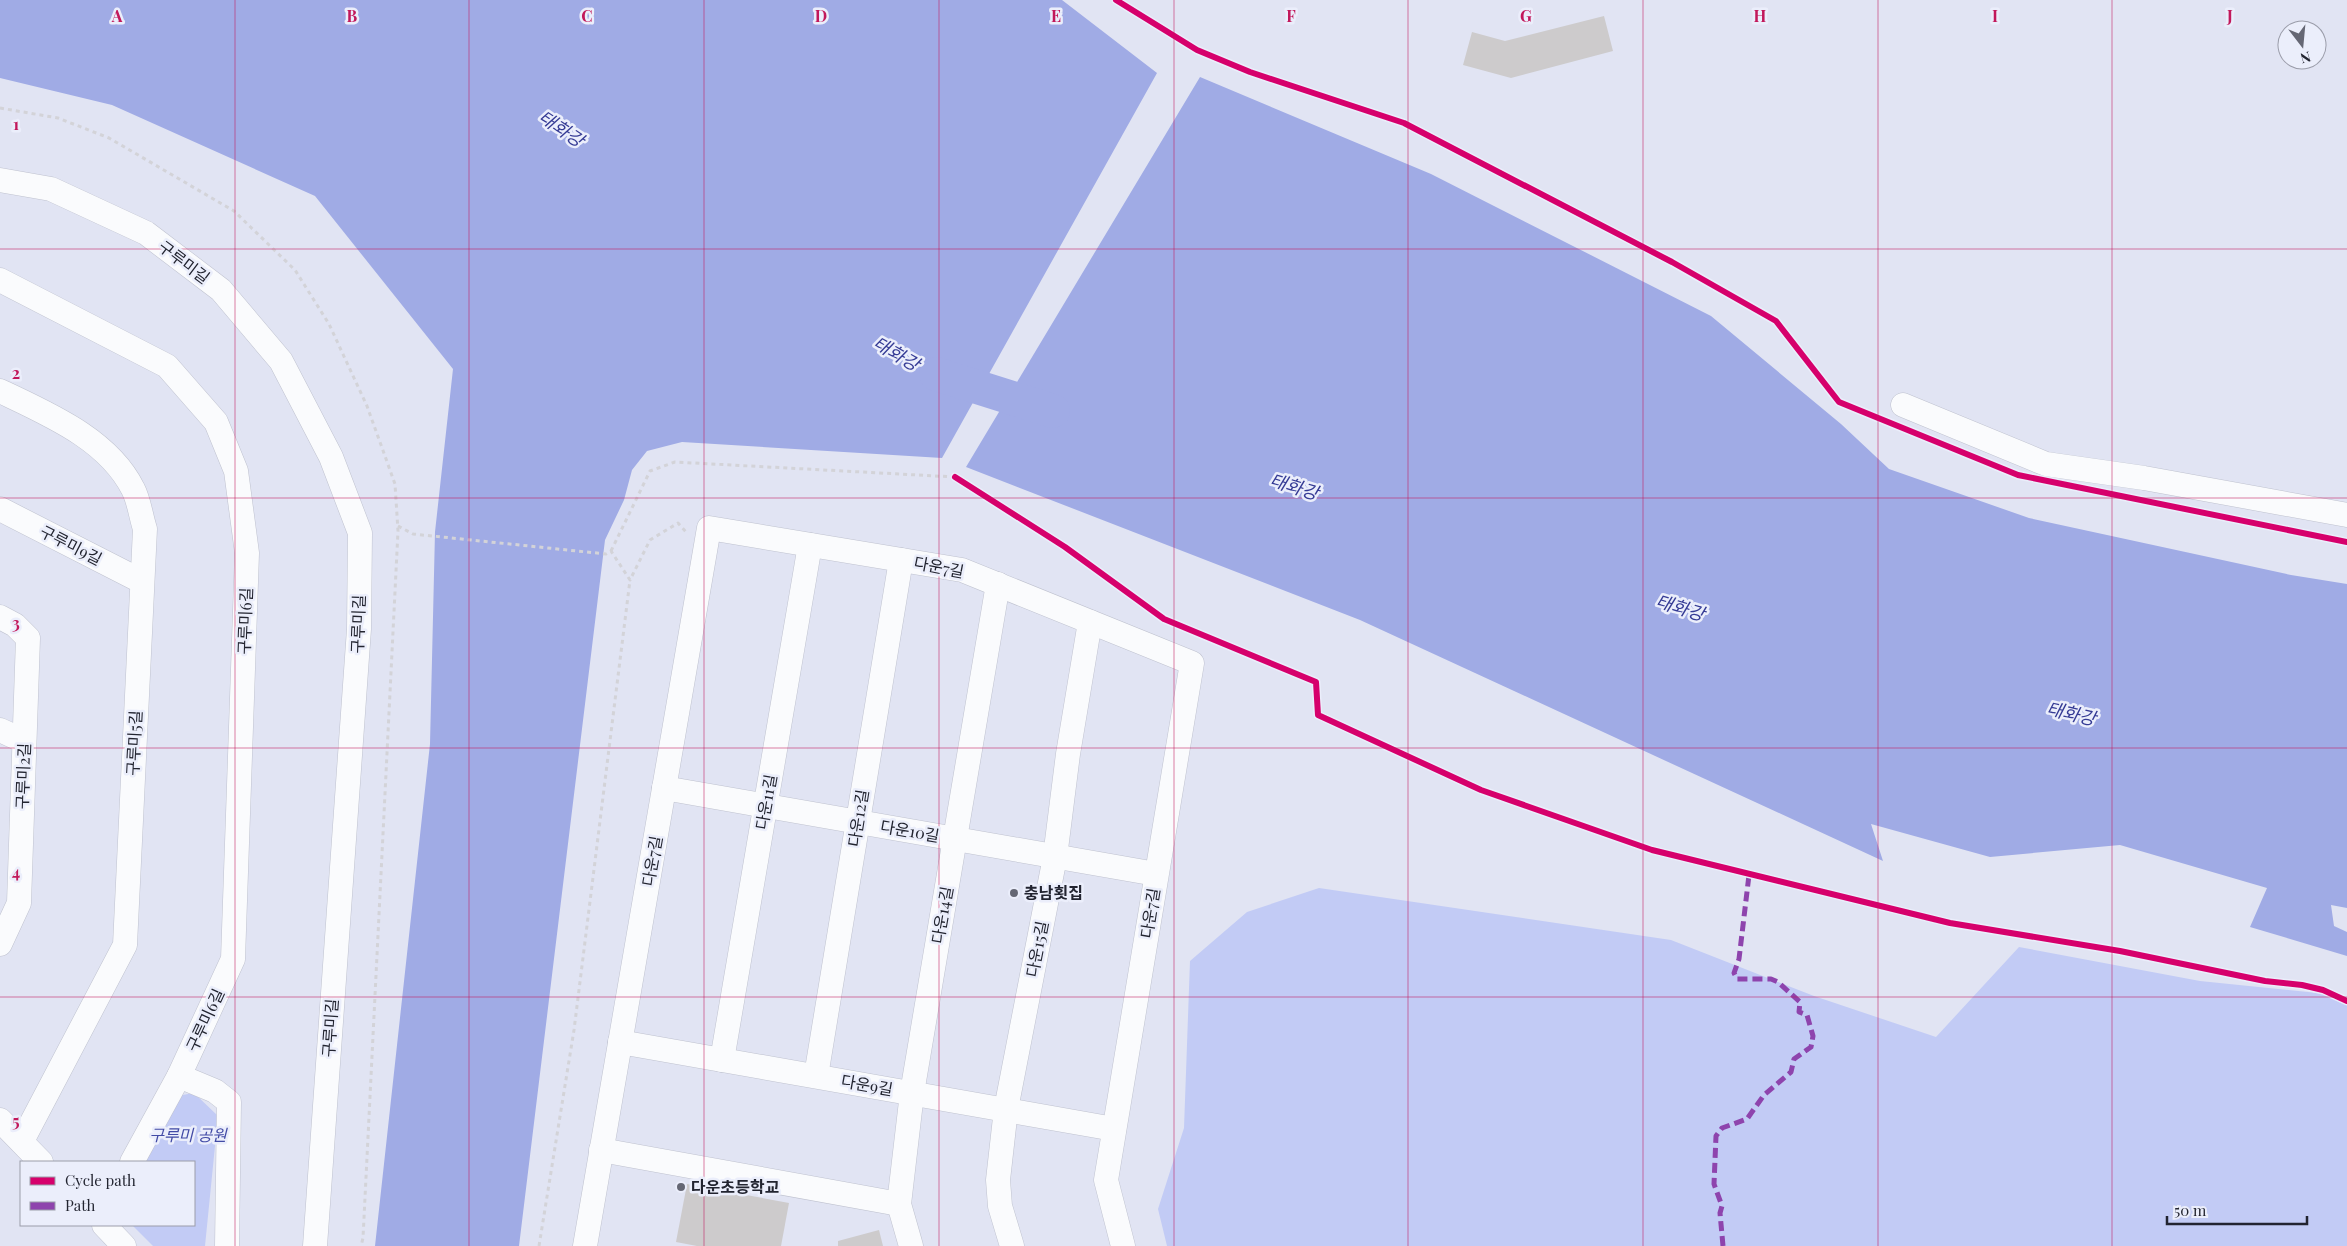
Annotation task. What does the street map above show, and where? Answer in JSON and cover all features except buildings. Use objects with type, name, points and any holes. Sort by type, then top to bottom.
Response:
[{"type":"street","name":"구루미길","points":[[0,180],[51,189],[146,233],[221,290],[280,361],[331,457],[360,533],[359,639],[315,1246]]},
{"type":"street","name":"구루미6길","points":[[0,280],[167,366],[216,422],[236,471],[248,553],[233,959],[179,1076],[133,1161]]},
{"type":"street","name":"구루미5길","points":[[0,391],[82,435],[113,460],[134,490],[145,529],[124,945],[22,1142]]},
{"type":"street","points":[[1903,405],[2046,464],[2144,478],[2347,515]]},
{"type":"street","name":"구루미9길","points":[[0,509],[141,582]]},
{"type":"street","name":"다운7길","points":[[585,1246],[710,528],[962,570],[1192,663],[1106,1180],[1123,1246]]},
{"type":"street","name":"다운11길","points":[[722,1060],[810,545]]},
{"type":"street","name":"다운12길","points":[[816,1076],[901,560]]},
{"type":"street","name":"다운14길","points":[[911,1246],[899,1204],[912,1093],[998,584]]},
{"type":"street","name":"구루미2길","points":[[0,617],[15,625],[28,638],[19,904],[0,944]]},
{"type":"street","name":"다운15길","points":[[1012,1246],[1000,1206],[998,1180],[1006,1110],[1055,857],[1068,754],[1090,622]]},
{"type":"street","points":[[0,730],[24,741]]},
{"type":"street","name":"다운10길","points":[[664,788],[1156,874]]},
{"type":"street","name":"다운9길","points":[[620,1042],[1114,1129]]},
{"type":"street","points":[[179,1076],[215,1091],[229,1102],[227,1246]]},
{"type":"street","points":[[0,1120],[40,1161]]},
{"type":"street","points":[[602,1150],[899,1204]]},
{"type":"street","points":[[105,1226],[124,1246]]},
{"type":"path","points":[[0,108],[58,118],[109,138],[234,211],[295,270],[329,324],[367,406],[395,484],[398,526],[363,1238],[360,1246]]},
{"type":"path","points":[[398,526],[412,534],[606,554],[611,551],[650,471],[675,462],[955,477],[962,482]]},
{"type":"path","points":[[539,1246],[574,1030],[630,580],[650,540],[678,523],[705,555]]},
{"type":"path","points":[[611,551],[630,580]]},
{"type":"green space","points":[[1319,888],[1671,940],[1814,996],[1936,1037],[2019,947],[2200,981],[2347,996],[2347,1246],[1167,1246],[1158,1209],[1184,1128],[1190,961],[1247,912]]},
{"type":"green space","name":"구루미 공원","points":[[194,1093],[218,1116],[205,1246],[153,1246],[133,1226],[195,1226],[195,1161],[143,1161],[177,1096]]},
{"type":"water","points":[[0,0],[1062,0],[1157,73],[942,458],[682,442],[647,451],[632,470],[624,500],[605,540],[519,1246],[375,1246],[430,744],[435,532],[453,369],[315,196],[112,105],[0,78]]},
{"type":"water","points":[[1200,77],[1431,174],[1711,316],[1841,424],[1889,469],[2029,518],[2291,575],[2347,584],[2347,908],[2331,905],[2334,926],[2347,932],[2347,956],[2250,927],[2267,888],[2120,845],[1990,857],[1871,824],[1883,861],[1360,620],[966,467]]},
{"type":"waterway","name":"태화강","points":[[936,374],[1053,411]]},
{"type":"marked path","points":[[1723,1246],[1720,1213],[1722,1206],[1714,1184],[1716,1136],[1722,1128],[1747,1119],[1764,1095],[1791,1072],[1794,1059],[1811,1047],[1813,1036],[1807,1015],[1799,1012],[1800,1002],[1778,982],[1771,979],[1737,979],[1734,973],[1739,959],[1749,875]]},
{"type":"cycle path","points":[[1116,0],[1197,50],[1250,72],[1404,123],[1672,262],[1776,321],[1839,402],[2018,475],[2347,542]]},
{"type":"cycle path","points":[[955,477],[1065,547],[1164,619],[1316,682],[1318,715],[1481,790],[1652,850],[1950,923],[2120,951],[2265,981],[2302,985],[2323,990],[2347,1001]]},
{"type":"place","name":"충남횟집","points":[[1014,893]]},
{"type":"place","name":"다운초등학교","points":[[681,1187]]}]
